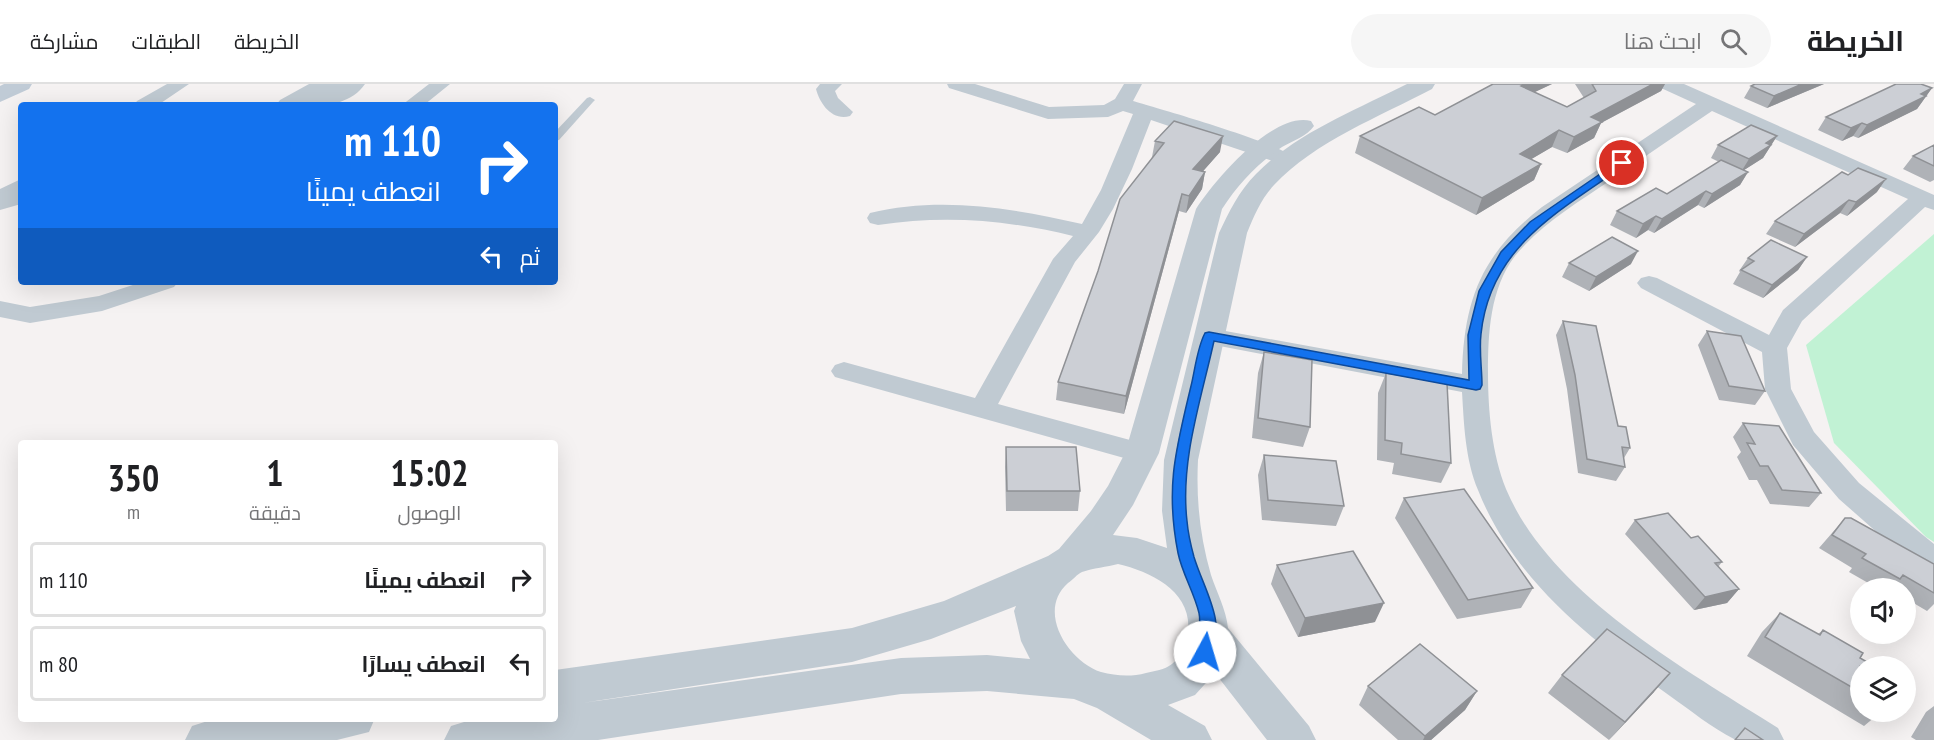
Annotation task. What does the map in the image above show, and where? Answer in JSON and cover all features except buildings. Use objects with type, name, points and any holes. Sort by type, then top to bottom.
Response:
[{"type":"main road","points":[[0,95],[21,84]]},
{"type":"street","points":[[155,102],[180,84]]},
{"type":"street","points":[[293,102],[326,84]]},
{"type":"street","points":[[322,102],[354,84]]},
{"type":"street","points":[[416,102],[441,84]]},
{"type":"street","points":[[833,84],[825,89],[829,101],[843,112]]},
{"type":"street","points":[[956,84],[1048,113],[1108,111],[1122,104],[1133,84]]},
{"type":"street","points":[[1384,84],[1274,154],[1259,185],[1239,216],[1181,460],[1178,490],[1180,522],[1186,556],[1207,613],[1209,634],[1205,652],[1195,669],[1179,683],[1159,692],[1136,696],[1112,695],[1092,690],[1074,681],[1054,665],[1040,646],[1034,624],[1034,604],[1041,584],[1096,532],[1116,506],[1131,480],[1142,453],[1209,209],[1231,176],[1274,154],[1424,84]]},
{"type":"street","points":[[1668,84],[1928,201],[1792,316],[1774,348],[1779,389],[1803,438],[1849,491],[1916,548],[1934,559]]},
{"type":"street","points":[[1710,103],[1534,224],[1505,254],[1485,291],[1474,335],[1480,448],[1492,490],[1517,537],[1556,586],[1610,634],[1766,740]]},
{"type":"street","points":[[1122,104],[1274,154]]},
{"type":"street","points":[[982,409],[1065,259],[1077,247],[1118,178],[1144,111]]},
{"type":"street","points":[[0,200],[18,187]]},
{"type":"street","points":[[0,200],[18,196]]},
{"type":"street","points":[[0,216],[18,210]]},
{"type":"street","points":[[878,218],[918,212],[1001,214],[1086,232]]},
{"type":"street","points":[[1649,283],[1774,348]]},
{"type":"street","points":[[0,309],[30,315],[92,305],[156,285]]},
{"type":"street","points":[[1175,330],[1194,345],[1203,342],[1209,336]]},
{"type":"street","points":[[1209,336],[1476,385]]},
{"type":"street","points":[[844,371],[1142,453]]},
{"type":"street","points":[[558,689],[852,645],[897,635],[981,605],[1094,550],[1118,549],[1141,553],[1163,562],[1183,575],[1198,593]]},
{"type":"street","points":[[1209,634],[1235,670],[1294,740]]},
{"type":"street","points":[[466,740],[901,676],[987,673],[1074,681]]},
{"type":"street","points":[[1112,695],[1190,740]]},
{"type":"street","points":[[207,740],[327,722]]},
{"type":"lane","points":[[558,135],[590,100]]},
{"type":"green space","points":[[1934,234],[1934,542],[1926,537],[1834,443],[1806,345]]},
{"type":"route","points":[[1205,652],[1209,634],[1207,613],[1186,556],[1180,522],[1178,490],[1181,460],[1209,336],[1476,385],[1474,335],[1485,291],[1505,254],[1534,224],[1622,163]]}]
